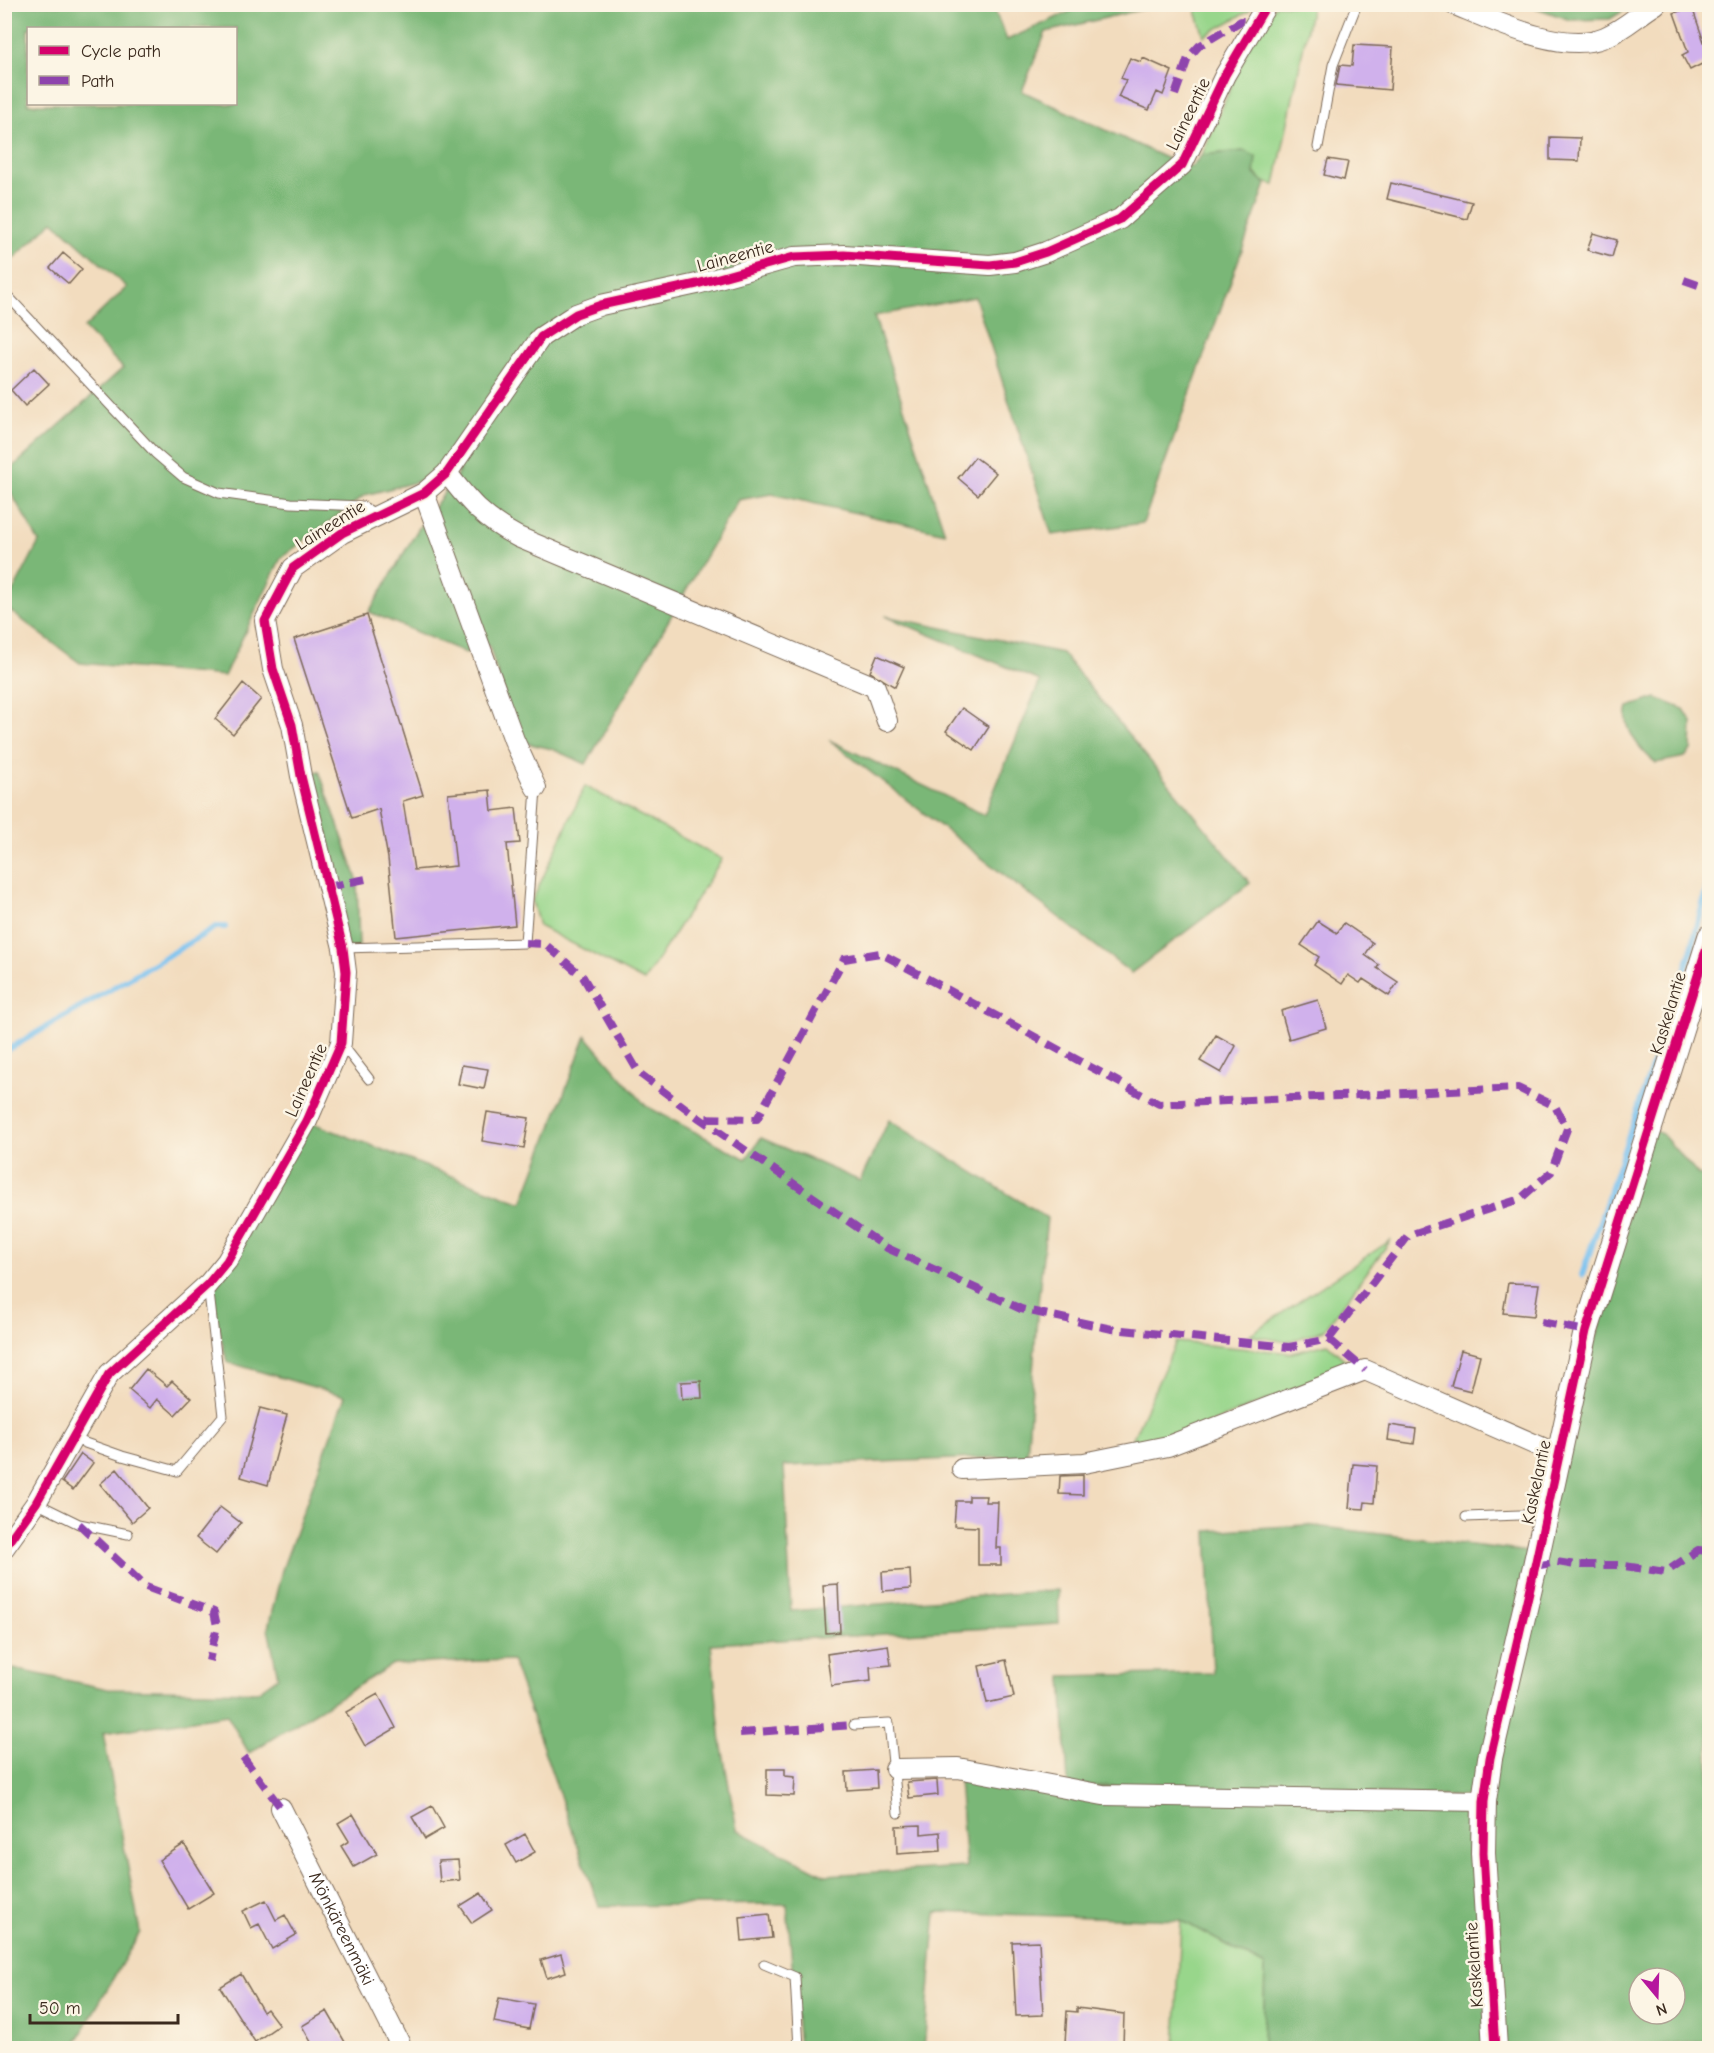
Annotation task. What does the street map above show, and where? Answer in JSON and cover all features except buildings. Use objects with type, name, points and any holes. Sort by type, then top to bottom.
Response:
[{"type":"street","name":"Laineentie","points":[[4,1548],[36,1503],[109,1374],[208,1284],[227,1261],[307,1121],[341,1042],[346,972],[343,948],[301,776],[292,725],[273,669],[266,621],[293,568],[342,533],[424,493],[447,473],[541,337],[576,314],[601,305],[697,284],[794,257],[844,255],[990,265],[1015,262],[1046,252],[1120,219],[1182,165],[1225,75],[1267,4]]},
{"type":"street","points":[[1453,4],[1504,25],[1570,43],[1603,38],[1656,4]]},
{"type":"street","points":[[447,473],[473,508],[492,523],[518,537],[875,687],[887,721]]},
{"type":"street","points":[[424,493],[514,740],[536,788]]},
{"type":"street","name":"Kaskelantie","points":[[1496,2049],[1483,1853],[1484,1802],[1490,1758],[1586,1331],[1710,938]]},
{"type":"street","points":[[962,1470],[1084,1463],[1168,1446],[1365,1370],[1559,1455]]},
{"type":"street","points":[[895,1769],[958,1768],[1103,1795],[1484,1802]]},
{"type":"street","name":"Mönkäreenmäki","points":[[281,1808],[402,2049]]},
{"type":"lane","points":[[1318,147],[1333,65],[1357,4]]},
{"type":"lane","points":[[4,292],[155,453],[183,477],[219,493],[291,503],[362,506],[377,515]]},
{"type":"lane","points":[[343,948],[525,943],[536,788]]},
{"type":"lane","points":[[341,1042],[369,1079]]},
{"type":"lane","points":[[72,1438],[122,1456],[177,1471],[223,1416],[208,1284]]},
{"type":"lane","points":[[36,1503],[79,1524],[128,1534]]},
{"type":"lane","points":[[1466,1517],[1546,1514]]},
{"type":"lane","points":[[854,1725],[888,1723],[895,1769],[898,1813]]},
{"type":"lane","points":[[764,1964],[795,1977],[799,2049]]},
{"type":"green space","points":[[992,4],[1007,40],[1084,5],[1161,5],[1046,32],[1022,91],[1166,158],[1191,167],[1202,155],[1245,151],[1256,157],[1254,174],[1266,184],[1143,523],[1052,535],[975,297],[874,316],[945,533],[772,494],[738,500],[586,764],[552,749],[518,741],[489,645],[466,653],[369,612],[417,531],[460,471],[365,495],[281,558],[224,676],[80,663],[5,607],[39,542],[5,482],[4,475],[123,368],[84,328],[127,287],[53,221],[11,261],[5,257],[5,5]]},
{"type":"green space","points":[[1194,4],[1252,5],[1249,11],[1204,36]]},
{"type":"green space","points":[[1633,4],[1610,19],[1570,20],[1528,5]]},
{"type":"green space","points":[[1276,5],[1312,5],[1275,185],[1259,178],[1245,151],[1202,155],[1255,31]]},
{"type":"green space","points":[[885,616],[1062,653],[1250,883],[1131,973],[829,740],[984,815],[1040,681]]},
{"type":"green space","points":[[1656,698],[1684,709],[1692,722],[1691,750],[1685,757],[1656,763],[1639,746],[1630,731],[1627,723],[1628,707]]},
{"type":"green space","points":[[319,771],[357,879],[359,947],[343,948],[301,776]]},
{"type":"green space","points":[[585,786],[722,859],[644,981],[539,926],[532,901]]},
{"type":"green space","points":[[586,1036],[646,1106],[746,1159],[761,1138],[860,1181],[889,1120],[1047,1218],[1038,1303],[1027,1456],[784,1466],[791,1611],[1058,1590],[1059,1624],[711,1644],[721,1742],[737,1830],[825,1875],[966,1867],[958,1768],[1068,1787],[1484,1801],[1535,1566],[1651,1129],[1662,1134],[1699,1176],[1709,1174],[1709,2041],[1640,2048],[1263,2048],[1265,1966],[1181,1920],[936,1912],[924,2048],[799,2048],[787,1904],[599,1906],[512,1660],[393,1664],[249,1753],[227,1715],[103,1733],[140,1932],[73,2048],[5,2048],[5,1667],[108,1689],[257,1692],[278,1677],[268,1628],[282,1570],[345,1396],[227,1362],[208,1284],[307,1121],[522,1203]]},
{"type":"green space","points":[[1391,1240],[1324,1330],[1287,1342],[1249,1335]]},
{"type":"green space","points":[[1176,1342],[1292,1353],[1327,1344],[1352,1366],[1168,1440],[1129,1447]]},
{"type":"green space","points":[[1306,1525],[1528,1552],[1479,1797],[1068,1785],[1062,1676],[1213,1673],[1207,1531]]},
{"type":"green space","points":[[1181,1920],[1265,1966],[1263,2048],[1175,2048]]},
{"type":"waterway","points":[[1582,1275],[1691,952],[1710,875]]},
{"type":"waterway","points":[[4,1052],[216,927],[225,927]]},
{"type":"marked path","points":[[1175,95],[1188,58],[1199,46],[1241,21],[1256,21]]},
{"type":"marked path","points":[[1684,280],[1710,289]]},
{"type":"marked path","points":[[328,887],[370,878]]},
{"type":"marked path","points":[[525,943],[545,944],[583,977],[639,1073],[699,1118],[887,1248],[1021,1309],[1112,1329],[1289,1347],[1329,1339],[1409,1235],[1520,1199],[1551,1172],[1567,1129],[1555,1106],[1518,1088],[1159,1104],[880,953],[844,959],[757,1119],[699,1118]]},
{"type":"marked path","points":[[1541,1322],[1586,1331]]},
{"type":"marked path","points":[[1329,1339],[1365,1370]]},
{"type":"marked path","points":[[79,1524],[146,1587],[214,1612],[217,1626],[209,1661]]},
{"type":"marked path","points":[[1535,1566],[1557,1562],[1576,1565],[1617,1565],[1666,1572],[1698,1550],[1710,1551]]},
{"type":"marked path","points":[[740,1733],[854,1725]]},
{"type":"marked path","points":[[243,1757],[281,1808]]},
{"type":"cycle path","points":[[4,1548],[36,1503],[109,1374],[208,1284],[227,1261],[307,1121],[341,1043],[346,972],[343,948],[301,776],[292,725],[273,669],[265,621],[293,568],[342,533],[424,493],[447,473],[541,337],[576,314],[601,305],[697,284],[794,257],[844,255],[990,265],[1015,262],[1046,252],[1120,219],[1182,165],[1225,75],[1267,4]]},
{"type":"cycle path","points":[[1495,2048],[1483,1853],[1484,1801],[1490,1758],[1586,1331],[1710,937]]}]
